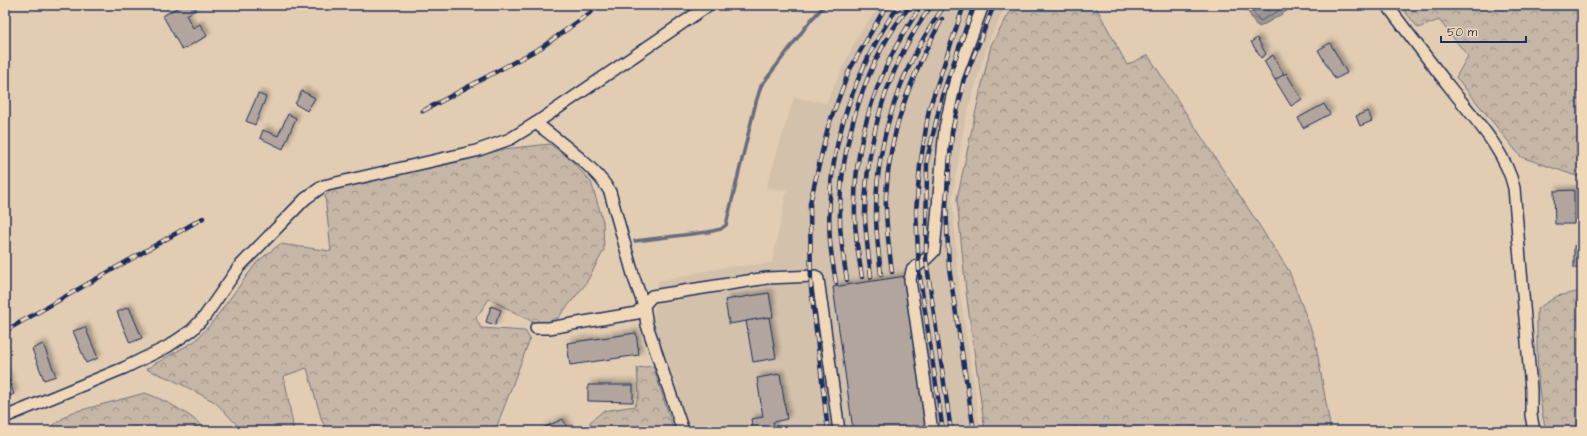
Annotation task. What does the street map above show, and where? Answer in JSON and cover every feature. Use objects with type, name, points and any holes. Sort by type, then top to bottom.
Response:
[{"type":"street","points":[[5,417],[124,368],[167,347],[192,330],[205,316],[239,267],[305,199],[323,186],[476,151],[510,139],[536,123],[709,5]]},
{"type":"street","points":[[932,431],[910,280],[912,270],[934,251],[945,128],[956,78],[983,5]]},
{"type":"street","points":[[1386,5],[1478,122],[1504,161],[1510,174],[1514,188],[1531,415],[1534,431]]},
{"type":"street","points":[[536,123],[606,183],[610,192],[634,278],[644,306],[647,325],[683,431]]},
{"type":"street","points":[[536,328],[549,328],[637,313],[652,296],[768,278],[815,276],[818,279],[839,431]]},
{"type":"shaded area","points":[[880,5],[1007,5],[988,42],[965,121],[952,199],[960,294],[981,431],[688,431],[653,323],[658,281],[726,267],[772,263],[787,190],[766,188],[794,97],[826,103],[857,37]]},
{"type":"green space","points":[[1014,5],[1095,5],[1127,65],[1148,55],[1289,271],[1315,340],[1331,431],[985,431],[966,292],[957,199],[991,45]]},
{"type":"green space","points":[[1400,5],[1582,5],[1582,178],[1521,157],[1456,77],[1468,56],[1439,20],[1418,28]]},
{"type":"green space","points":[[550,144],[571,160],[591,182],[603,221],[604,250],[585,285],[557,319],[548,324],[533,322],[489,299],[476,318],[481,328],[525,331],[530,339],[495,431],[328,431],[322,421],[307,368],[284,376],[294,431],[243,431],[215,402],[173,380],[146,369],[195,341],[211,324],[257,262],[280,244],[331,251],[325,196],[335,187],[453,163],[504,149]]},
{"type":"green space","points":[[1582,291],[1582,431],[1546,431],[1540,401],[1537,355],[1537,309],[1557,296]]},
{"type":"green space","points":[[653,366],[674,431],[591,431],[590,422],[603,411],[635,406],[639,395],[637,368]]},
{"type":"green space","points":[[145,393],[178,409],[194,419],[208,431],[47,431],[70,413]]},
{"type":"water","points":[[1244,5],[1284,5],[1287,11],[1260,27],[1256,25]]},
{"type":"building","points":[[182,5],[193,5],[196,10],[186,15],[193,28],[200,24],[207,36],[182,50],[163,16]]},
{"type":"building","points":[[657,5],[670,5],[662,11]]},
{"type":"building","points":[[1257,38],[1266,54],[1261,58],[1251,42]]},
{"type":"building","points":[[1330,43],[1347,73],[1335,79],[1318,50]]},
{"type":"building","points":[[1273,55],[1284,75],[1275,80],[1264,61]]},
{"type":"building","points":[[1286,73],[1302,99],[1291,106],[1275,80]]},
{"type":"building","points":[[302,91],[315,98],[307,111],[295,104]]},
{"type":"building","points":[[258,94],[266,97],[255,125],[246,121]]},
{"type":"building","points":[[1324,104],[1330,114],[1303,128],[1298,118]]},
{"type":"building","points":[[1368,111],[1372,121],[1360,126],[1356,116]]},
{"type":"building","points":[[288,114],[296,118],[283,149],[260,138],[263,130],[278,136]]},
{"type":"building","points":[[1574,190],[1574,224],[1555,224],[1554,191]]},
{"type":"building","points":[[1574,246],[1582,246],[1582,268],[1574,268]]},
{"type":"building","points":[[906,276],[928,431],[867,431],[866,428],[853,430],[833,287]]},
{"type":"building","points":[[769,293],[773,317],[729,324],[725,300]]},
{"type":"building","points":[[491,306],[501,310],[495,325],[486,322]]},
{"type":"building","points":[[129,307],[142,338],[130,343],[117,312]]},
{"type":"building","points":[[769,317],[776,358],[753,362],[746,321]]},
{"type":"building","points":[[85,327],[98,358],[86,363],[73,331]]},
{"type":"building","points":[[636,333],[639,355],[570,365],[567,343]]},
{"type":"building","points":[[43,344],[56,376],[44,380],[32,349]]},
{"type":"building","points":[[5,371],[14,394],[5,398]]},
{"type":"building","points":[[780,374],[787,419],[773,422],[774,429],[753,431],[751,419],[763,417],[757,378]]},
{"type":"building","points":[[588,385],[633,385],[633,402],[588,401]]},
{"type":"building","points":[[563,419],[569,431],[545,431],[543,428]]},
{"type":"waterway","points":[[635,241],[708,232],[721,229],[726,225],[761,86],[811,20],[825,5]]},
{"type":"railway","points":[[423,111],[542,47],[601,5]]},
{"type":"railway","points":[[828,431],[811,288],[810,203],[828,127],[849,71],[882,13],[889,5]]},
{"type":"railway","points":[[836,283],[830,246],[829,218],[832,173],[836,151],[847,108],[864,66],[876,42],[900,5]]},
{"type":"railway","points":[[847,280],[841,243],[840,220],[844,164],[850,135],[868,78],[880,52],[894,27],[911,5]]},
{"type":"railway","points":[[862,277],[856,232],[855,204],[856,177],[865,125],[873,99],[894,50],[922,5]]},
{"type":"railway","points":[[871,277],[866,237],[865,213],[866,185],[875,130],[882,103],[903,52],[932,5]]},
{"type":"railway","points":[[881,275],[876,214],[877,186],[886,131],[904,78],[929,29],[945,5]]},
{"type":"railway","points":[[943,431],[919,271],[916,211],[920,166],[929,109],[964,5]]},
{"type":"railway","points":[[951,431],[926,259],[927,160],[942,96],[974,5]]},
{"type":"railway","points":[[974,431],[949,268],[946,204],[952,132],[965,78],[994,5]]},
{"type":"railway","points":[[892,272],[886,215],[888,172],[892,149],[897,126],[911,83],[942,19]]},
{"type":"railway","points":[[5,331],[203,218]]}]
